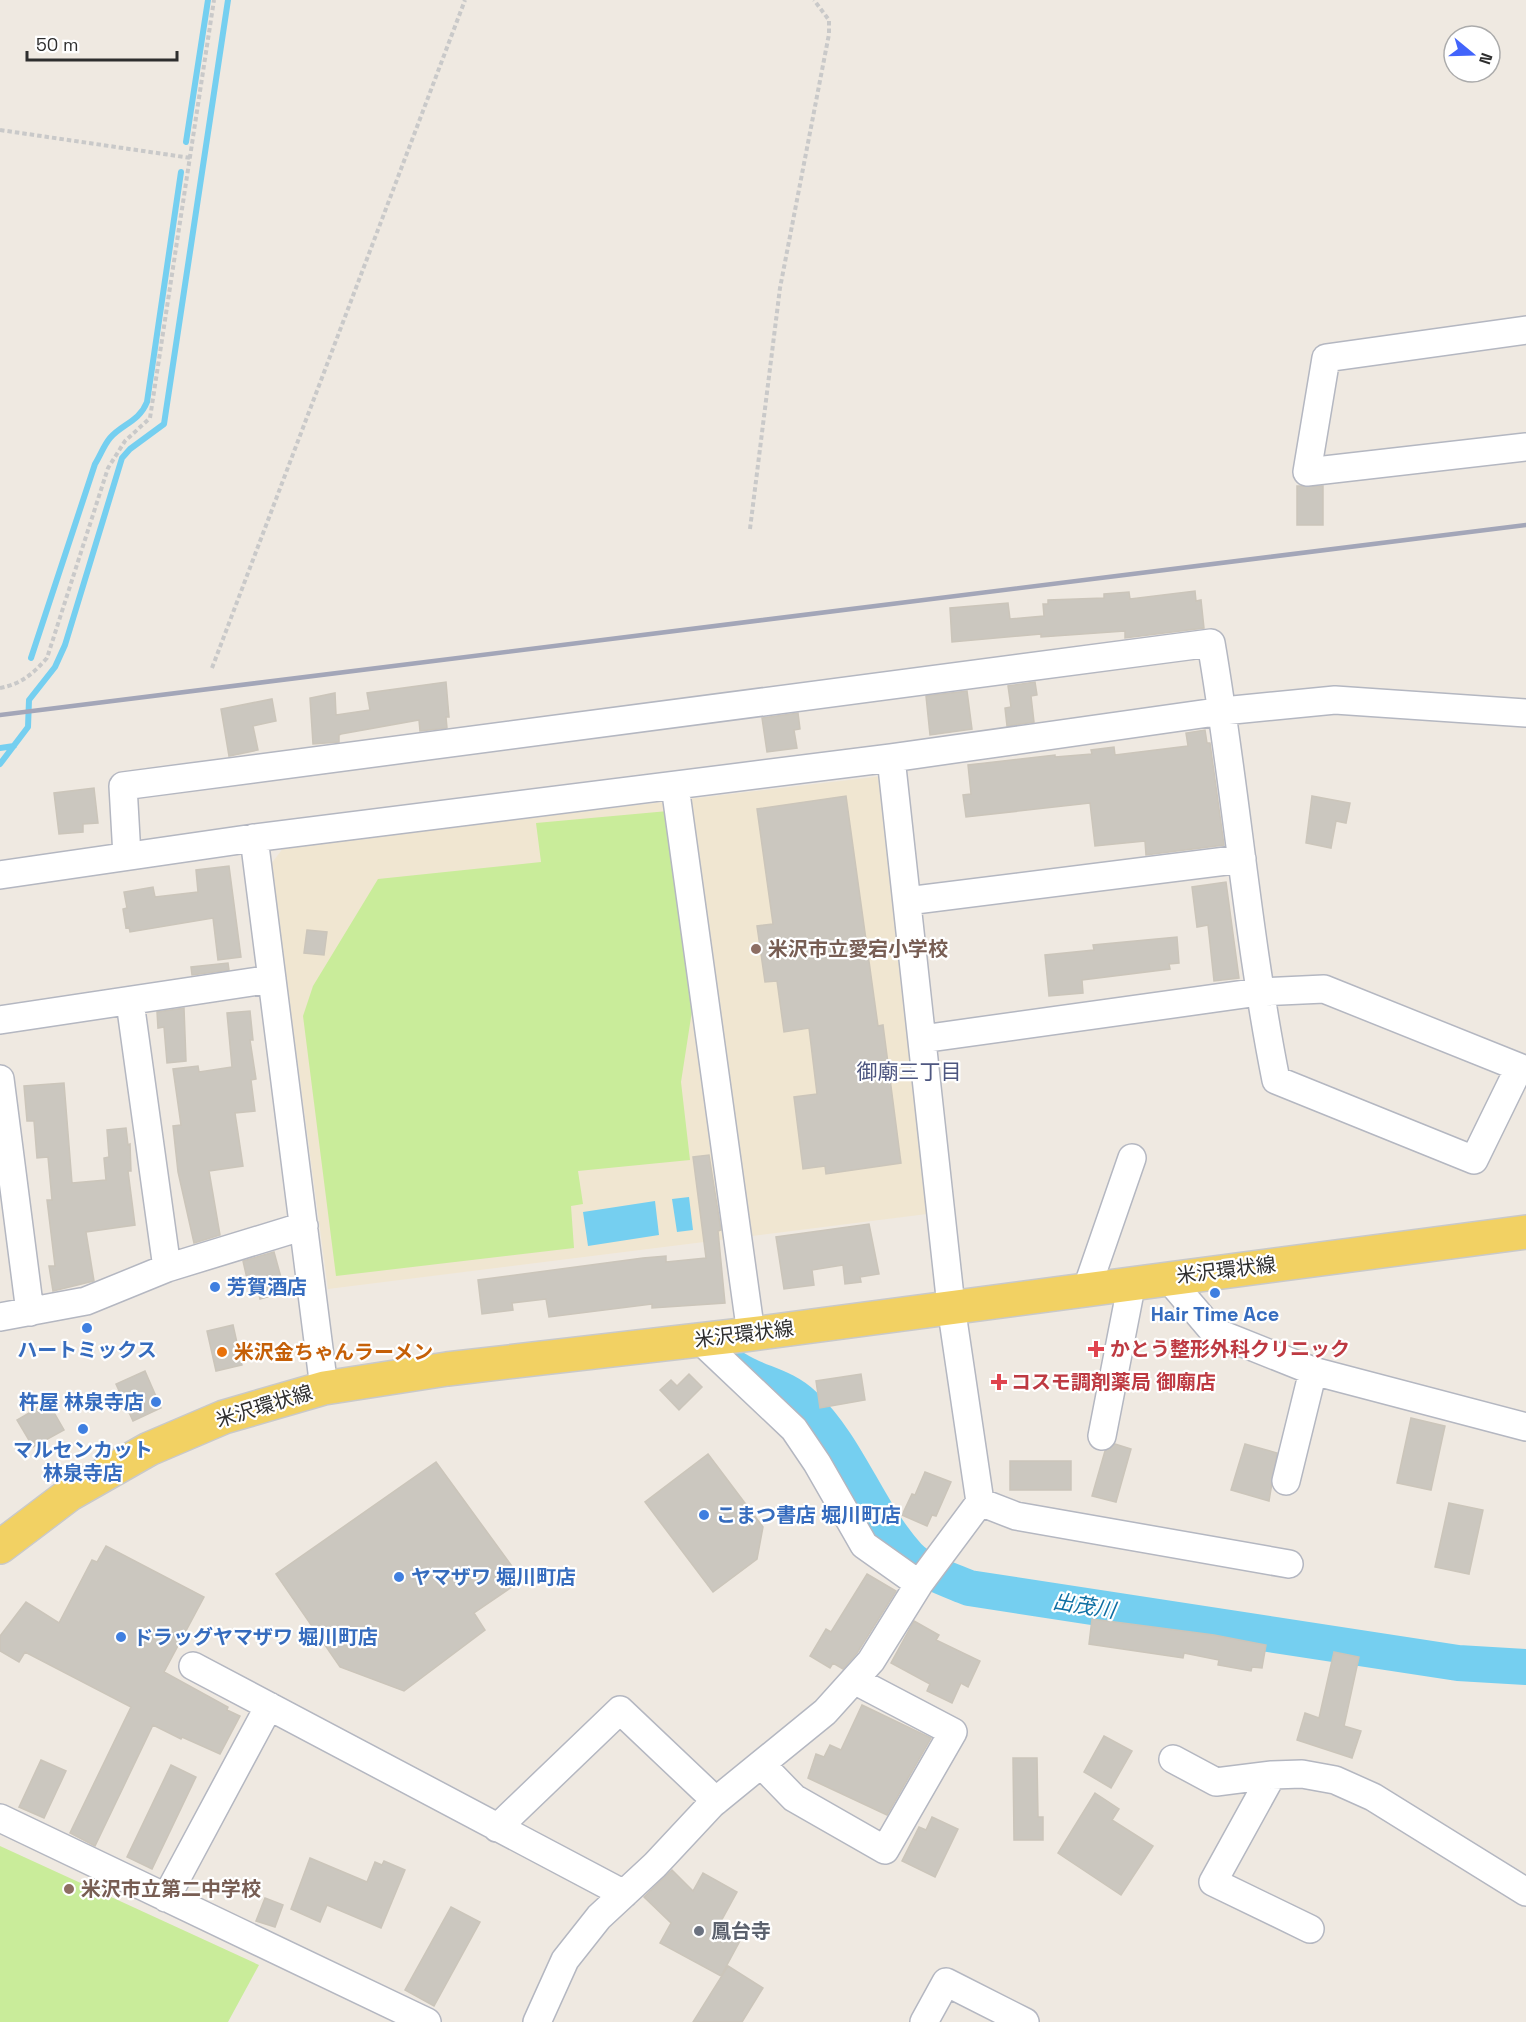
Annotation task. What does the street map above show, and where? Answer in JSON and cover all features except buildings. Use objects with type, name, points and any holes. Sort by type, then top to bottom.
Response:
[{"type":"main road","name":"米沢環状線","points":[[0,1547],[70,1494],[149,1449],[224,1417],[324,1388],[447,1369],[751,1334],[1167,1277],[1526,1232]]},
{"type":"street","points":[[1526,330],[1326,358],[1307,472],[1526,447]]},
{"type":"street","points":[[127,856],[123,786],[1211,643],[1223,711],[1259,992],[1276,1080],[1474,1160],[1522,1069],[1324,988],[1259,992],[922,1039]]},
{"type":"street","points":[[0,875],[254,838],[891,758],[1223,711],[1335,700],[1526,713]]},
{"type":"street","points":[[537,2022],[565,1960],[599,1917],[716,1801],[825,1712],[871,1661],[919,1584],[980,1502],[951,1306],[891,758]]},
{"type":"street","points":[[675,786],[751,1334]]},
{"type":"street","points":[[254,838],[324,1388]]},
{"type":"street","points":[[907,902],[1242,859]]},
{"type":"street","points":[[0,1020],[272,979]]},
{"type":"street","points":[[130,1002],[167,1268]]},
{"type":"street","points":[[0,1079],[30,1312]]},
{"type":"street","points":[[1087,1288],[1131,1158]]},
{"type":"street","points":[[0,1317],[86,1301],[167,1268],[304,1226]]},
{"type":"street","points":[[1167,1277],[1213,1331],[1313,1371],[1526,1427]]},
{"type":"street","points":[[1102,1436],[1132,1282]]},
{"type":"street","points":[[700,1340],[794,1429],[817,1463],[864,1545],[919,1584]]},
{"type":"street","points":[[1286,1481],[1313,1371]]},
{"type":"street","points":[[980,1502],[1016,1516],[1289,1564]]},
{"type":"street","points":[[193,1666],[624,1894]]},
{"type":"street","points":[[761,1764],[794,1798],[885,1850],[953,1732],[854,1680]]},
{"type":"street","points":[[166,1898],[268,1706]]},
{"type":"street","points":[[497,1827],[620,1710],[716,1801]]},
{"type":"street","points":[[1173,1759],[1216,1782],[1302,1774],[1335,1780],[1373,1797],[1526,1892]]},
{"type":"street","points":[[1272,1775],[1213,1882],[1310,1929]]},
{"type":"street","points":[[0,1818],[427,2022]]},
{"type":"street","points":[[924,2022],[946,1982],[1025,2022]]},
{"type":"path","points":[[0,688],[14,685],[33,674],[47,658],[108,468],[125,441],[150,418],[214,0]]},
{"type":"path","points":[[212,668],[465,0]]},
{"type":"path","points":[[750,530],[780,288],[829,34],[829,20],[814,0]]},
{"type":"path","points":[[0,130],[191,158]]},
{"type":"shaded area","name":"米沢市立愛宕小学校","points":[[883,776],[935,1213],[328,1289],[271,864],[284,847]]},
{"type":"green space","points":[[668,811],[694,998],[681,1082],[690,1160],[578,1171],[583,1204],[571,1206],[574,1248],[336,1276],[303,1016],[313,986],[378,879],[541,862],[536,823]]},
{"type":"green space","name":"米沢市立第二中学校","points":[[0,1846],[259,1965],[228,2022],[0,2022]]},
{"type":"water","points":[[689,1197],[693,1230],[677,1232],[672,1199]]},
{"type":"water","points":[[655,1201],[659,1235],[588,1246],[583,1212]]},
{"type":"waterway","points":[[186,142],[208,0]]},
{"type":"waterway","points":[[0,764],[28,727],[29,700],[55,667],[65,645],[122,458],[130,449],[164,424],[228,0]]},
{"type":"waterway","points":[[31,658],[95,464],[110,438],[140,414],[147,402],[181,172]]},
{"type":"waterway","points":[[0,748],[14,746]]},
{"type":"waterway","name":"出茂川","points":[[736,1369],[788,1393],[804,1405],[833,1440],[881,1519],[908,1556],[928,1571],[969,1588],[1458,1663],[1526,1667]]},
{"type":"railway","points":[[0,715],[1526,525]]},
{"type":"place","name":"米沢市立愛宕小学校","points":[[756,949]]},
{"type":"place","name":"芳賀酒店","points":[[215,1287]]},
{"type":"place","name":"Hair Time Ace","points":[[1215,1293]]},
{"type":"place","name":"ハートミックス","points":[[87,1328]]},
{"type":"place","name":"かとう整形外科クリニック","points":[[1096,1349]]},
{"type":"place","name":"米沢金ちゃんラーメン","points":[[222,1352]]},
{"type":"place","name":"コスモ調剤薬局 御廟店","points":[[999,1382]]},
{"type":"place","name":"杵屋 林泉寺店","points":[[156,1402]]},
{"type":"place","name":"マルセンカット 林泉寺店","points":[[83,1429]]},
{"type":"place","name":"こまつ書店 堀川町店","points":[[704,1515]]},
{"type":"place","name":"ヤマザワ 堀川町店","points":[[399,1577]]},
{"type":"place","name":"ドラッグヤマザワ 堀川町店","points":[[121,1637]]},
{"type":"place","name":"米沢市立第二中学校","points":[[69,1889]]},
{"type":"place","name":"鳳台寺","points":[[699,1931]]},
{"type":"district","name":"御廟三丁目","points":[[909,1072]]}]
